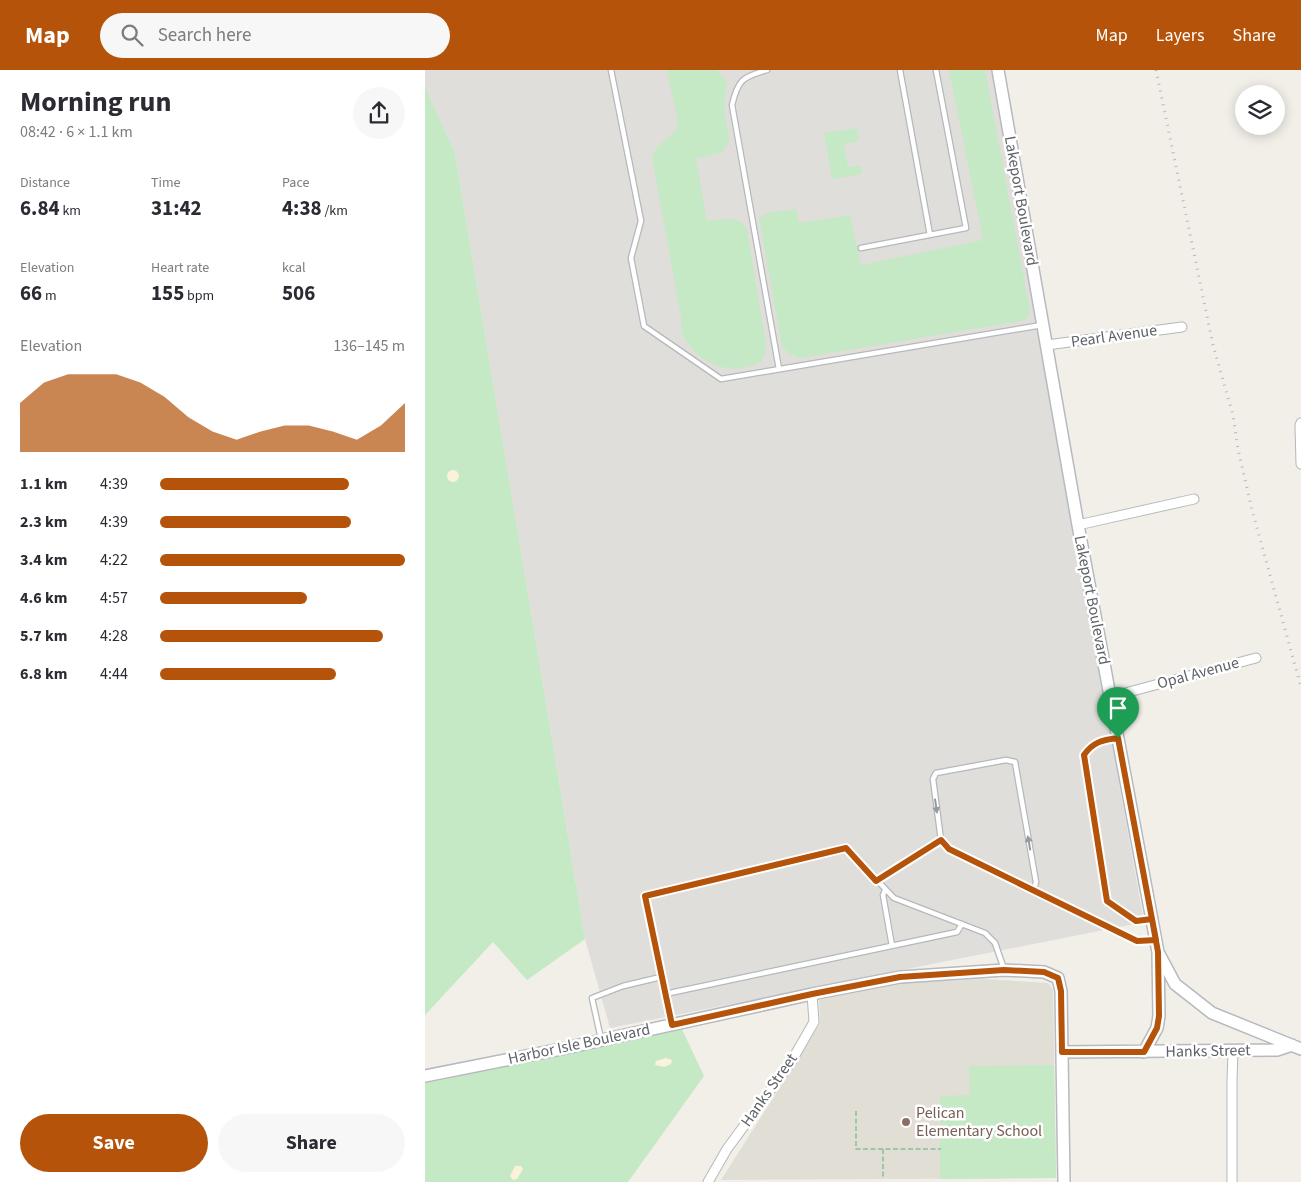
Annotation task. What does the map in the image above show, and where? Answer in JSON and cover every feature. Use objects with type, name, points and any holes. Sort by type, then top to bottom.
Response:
[{"type":"street","name":"Lakeport Boulevard","points":[[998,70],[1078,525],[1158,952],[1175,984],[1212,1013],[1296,1047]]},
{"type":"street","name":"Pearl Avenue","points":[[1047,345],[1182,327]]},
{"type":"street","points":[[1301,423],[1299,425],[1301,464]]},
{"type":"street","points":[[1078,525],[1194,499]]},
{"type":"street","name":"Opal Avenue","points":[[1110,697],[1256,658]]},
{"type":"street","points":[[1144,1052],[1157,1028],[1159,1016],[1158,952]]},
{"type":"street","name":"Harbor Isle Boulevard","points":[[425,1076],[900,977],[1004,970],[1044,972],[1058,978],[1061,991],[1062,1052]]},
{"type":"street","name":"Hanks Street","points":[[708,1182],[727,1149],[791,1062],[814,1022],[812,994]]},
{"type":"street","name":"Hanks Street","points":[[1062,1052],[1233,1051],[1277,1050],[1296,1047]]},
{"type":"street","points":[[1232,1182],[1233,1051]]},
{"type":"street","points":[[1062,1052],[1064,1182]]},
{"type":"lane","points":[[611,70],[641,221],[631,258],[644,326],[721,378],[1043,324]]},
{"type":"lane","points":[[767,70],[750,74],[736,86],[732,105],[779,369]]},
{"type":"lane","points":[[900,70],[930,235]]},
{"type":"lane","points":[[861,248],[965,228],[936,70]]},
{"type":"lane","points":[[1118,738],[1098,741],[1084,755],[1107,901],[1136,921],[1152,919]]},
{"type":"lane","points":[[1034,890],[1037,882],[1015,762],[1006,760],[936,773],[933,779],[941,840],[949,849],[1137,941],[1156,940]]},
{"type":"lane","points":[[876,881],[941,840]]},
{"type":"lane","points":[[672,1025],[645,896],[846,848],[894,898],[985,933],[995,943],[1004,970]]},
{"type":"lane","points":[[885,890],[883,895],[892,946]]},
{"type":"lane","points":[[665,994],[957,932],[961,924]]},
{"type":"lane","points":[[601,1040],[592,998],[623,986],[661,978]]},
{"type":"path","points":[[856,1111],[856,1149],[941,1149]]},
{"type":"path","points":[[883,1149],[883,1179]]},
{"type":"shaded area","points":[[425,70],[991,70],[1144,922],[610,1028],[585,939],[455,153],[425,86]]},
{"type":"shaded area","name":"Pelican Elementary School","points":[[985,979],[1048,983],[1053,990],[1056,1178],[721,1180],[820,1024],[819,1000],[903,983]]},
{"type":"green space","points":[[667,70],[717,70],[728,84],[725,106],[729,143],[722,152],[696,159],[707,221],[735,220],[744,225],[747,230],[766,344],[766,351],[761,362],[748,366],[731,368],[713,364],[689,346],[682,333],[681,318],[652,157],[656,148],[677,129],[677,118]]},
{"type":"green space","points":[[949,70],[985,70],[1030,311],[1026,320],[800,358],[789,354],[782,346],[759,218],[768,213],[796,209],[799,223],[850,215],[861,265],[983,240]]},
{"type":"green space","points":[[425,86],[455,153],[585,939],[527,980],[493,942],[425,1015]]},
{"type":"green space","points":[[857,128],[859,141],[844,144],[848,167],[861,165],[862,174],[832,179],[824,133]]},
{"type":"green space","points":[[679,1023],[704,1076],[628,1182],[425,1182],[425,1076]]},
{"type":"green space","points":[[1054,1065],[1056,1178],[940,1179],[940,1133],[946,1133],[946,1124],[941,1124],[940,1096],[970,1095],[969,1066]]},
{"type":"sand","points":[[455,470],[458,471],[458,481],[451,482],[448,481],[447,474],[448,471]]},
{"type":"sand","points":[[666,1058],[672,1060],[671,1064],[664,1067],[655,1065],[656,1061]]},
{"type":"sand","points":[[515,1166],[521,1166],[523,1169],[517,1179],[513,1180],[510,1176]]},
{"type":"railway","points":[[1156,70],[1213,345],[1233,415],[1238,449],[1252,510],[1301,687]]},
{"type":"place","name":"Pelican Elementary School","points":[[906,1122]]},
{"type":"route","points":[[1118,738],[1098,741],[1084,755],[1107,901],[1136,921],[1152,919],[1158,952],[1159,1016],[1157,1028],[1144,1052],[1062,1052],[1061,991],[1058,978],[1044,972],[1004,970],[900,977],[672,1025],[645,896],[764,866],[846,848],[876,881],[941,840],[949,849],[1137,941],[1156,940],[1118,738]]}]
